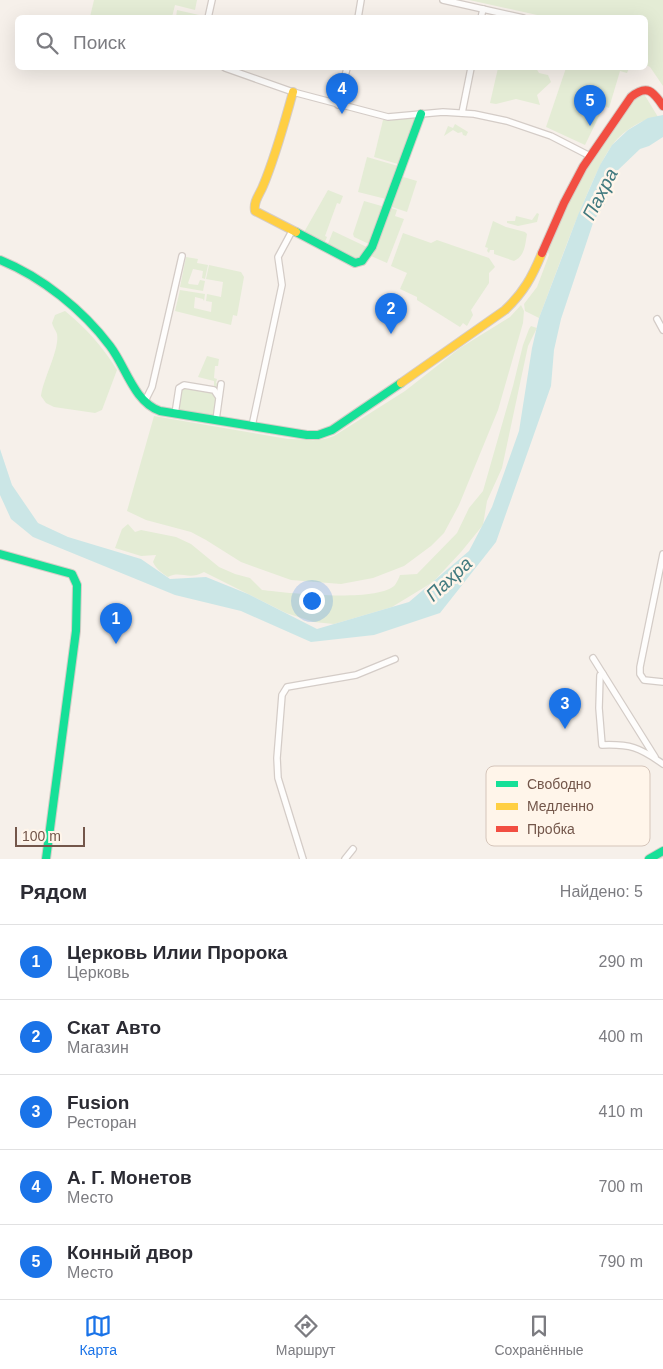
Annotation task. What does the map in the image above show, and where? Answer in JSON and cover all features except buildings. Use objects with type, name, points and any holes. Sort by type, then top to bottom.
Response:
[{"type":"main road","points":[[0,260],[41,282],[87,319],[112,348],[145,401],[155,409],[175,414],[308,435],[324,434],[408,379],[505,310],[519,297],[530,281],[564,204],[590,156],[617,116],[636,92],[645,89],[651,91],[663,106]]},
{"type":"main road","points":[[293,92],[278,144],[263,187],[254,206],[260,215],[354,263],[362,261],[372,247],[420,114]]},
{"type":"main road","points":[[0,554],[72,574],[77,585],[76,631],[46,859]]},
{"type":"main road","points":[[649,859],[663,851]]},
{"type":"street","points":[[209,15],[212,0]]},
{"type":"street","points":[[358,15],[361,0]]},
{"type":"street","points":[[443,0],[510,15]]},
{"type":"street","points":[[482,15],[483,9]]},
{"type":"street","points":[[230,70],[293,92],[388,117],[462,113],[494,118],[525,126],[560,140],[590,156]]},
{"type":"street","points":[[338,105],[347,70]]},
{"type":"street","points":[[462,113],[471,70]]},
{"type":"street","points":[[252,426],[282,285],[278,257],[292,231]]},
{"type":"street","points":[[145,401],[152,387],[182,256]]},
{"type":"street","points":[[658,319],[663,330]]},
{"type":"street","points":[[216,420],[221,384]]},
{"type":"street","points":[[175,414],[179,388],[184,385],[214,390],[218,396]]},
{"type":"street","points":[[663,554],[641,655],[640,671],[644,680],[663,682]]},
{"type":"street","points":[[593,658],[656,759]]},
{"type":"street","points":[[303,859],[278,778],[277,758],[282,695],[287,687],[356,675],[395,659]]},
{"type":"street","points":[[603,674],[600,675],[598,708],[602,745],[628,745],[663,764]]},
{"type":"street","points":[[346,859],[353,849]]},
{"type":"green space","points":[[94,0],[197,0],[195,10],[175,5],[172,15],[90,15]]},
{"type":"green space","points":[[469,0],[663,0],[663,86],[648,66],[648,15],[537,15]]},
{"type":"green space","points":[[177,10],[199,15],[176,15]]},
{"type":"green space","points":[[498,70],[537,70],[539,73],[548,75],[551,82],[537,95],[540,105],[516,99],[496,104],[490,103]]},
{"type":"green space","points":[[565,70],[628,70],[627,73],[620,71],[609,108],[604,106],[585,145],[546,127]]},
{"type":"green space","points":[[636,93],[644,94],[658,117],[638,123],[626,131],[615,141],[604,158],[575,223],[539,318],[525,311],[524,304],[537,287],[549,255],[546,245],[564,203]]},
{"type":"green space","points":[[415,118],[398,164],[374,157],[383,120]]},
{"type":"green space","points":[[455,124],[468,132],[466,136],[462,132],[458,133],[453,130],[444,136],[448,126],[453,128]]},
{"type":"green space","points":[[367,157],[398,166],[386,199],[358,192]]},
{"type":"green space","points":[[400,176],[417,181],[407,212],[389,206]]},
{"type":"green space","points":[[328,190],[343,196],[340,204],[337,203],[324,244],[303,234]]},
{"type":"green space","points":[[364,201],[385,207],[372,243],[369,244],[354,237],[353,234]]},
{"type":"green space","points":[[388,207],[397,210],[395,216],[404,219],[387,263],[370,254]]},
{"type":"green space","points":[[537,213],[539,214],[537,222],[518,226],[507,223],[507,221],[515,221],[516,216],[532,220]]},
{"type":"green space","points":[[493,221],[527,234],[525,246],[518,259],[514,261],[494,254],[494,250],[490,250],[489,253],[487,251],[488,248],[485,247]]},
{"type":"green space","points":[[333,231],[369,248],[359,261],[327,246]]},
{"type":"green space","points":[[403,233],[431,243],[437,240],[489,258],[495,267],[489,273],[489,283],[471,310],[473,315],[467,326],[463,323],[460,327],[417,300],[417,297],[400,289],[407,273],[391,266]]},
{"type":"green space","points":[[186,257],[198,259],[197,263],[208,265],[205,279],[202,278],[203,271],[193,269],[188,283],[198,285],[200,280],[205,281],[203,291],[180,287]]},
{"type":"green space","points":[[209,265],[241,272],[244,277],[237,316],[233,315],[231,325],[175,311],[180,290],[205,294],[204,301],[195,297],[194,308],[211,312],[212,302],[206,301],[207,294],[221,297],[223,282],[206,279]]},
{"type":"green space","points":[[521,305],[524,311],[523,323],[498,410],[459,505],[444,533],[431,546],[404,566],[373,578],[341,584],[291,580],[241,562],[191,532],[146,520],[127,511],[154,416],[288,439],[317,440],[328,438],[405,391],[460,348],[510,317]]},
{"type":"green space","points":[[65,311],[94,338],[117,370],[102,410],[95,413],[54,407],[46,403],[41,396],[56,348],[57,334],[52,323],[55,315]]},
{"type":"green space","points":[[531,326],[537,328],[528,346],[502,468],[487,501],[483,525],[433,582],[392,607],[334,624],[314,622],[286,613],[204,572],[193,576],[173,575],[168,577],[159,571],[154,564],[156,555],[141,556],[115,548],[122,529],[128,524],[135,532],[141,530],[176,537],[191,544],[219,567],[250,578],[262,590],[291,593],[371,594],[385,591],[395,585],[400,575],[417,574],[457,533],[469,508],[483,491],[523,345]]},
{"type":"green space","points":[[207,356],[219,359],[218,366],[215,366],[214,378],[217,379],[216,383],[219,384],[218,388],[210,387],[214,386],[214,381],[198,377]]},
{"type":"green space","points":[[181,387],[217,393],[213,416],[178,410]]},
{"type":"water","name":"Пахра","points":[[663,115],[663,137],[649,146],[640,149],[617,171],[604,206],[594,220],[561,319],[554,350],[551,386],[496,542],[440,613],[374,635],[311,642],[241,611],[175,595],[33,537],[11,519],[0,495],[0,449],[12,485],[38,523],[68,537],[141,559],[170,579],[206,577],[248,594],[317,629],[409,602],[469,551],[492,507],[519,431],[532,348],[539,318],[578,215],[600,165],[612,145],[628,130],[648,118]]},
{"type":"traffic: fast","points":[[296,232],[355,263],[362,261],[372,247],[421,114]]},
{"type":"traffic: fast","points":[[0,260],[46,285],[74,307],[116,354],[131,383],[143,400],[160,411],[307,435],[318,435],[332,430],[401,383]]},
{"type":"traffic: fast","points":[[0,554],[72,574],[77,585],[76,631],[46,859]]},
{"type":"traffic: fast","points":[[649,859],[663,851]]},
{"type":"traffic: slow","points":[[293,92],[276,151],[256,201],[255,211],[296,232]]},
{"type":"traffic: slow","points":[[401,383],[505,310],[527,284],[542,253]]},
{"type":"traffic: jam","points":[[542,253],[564,203],[583,167],[631,97],[646,90],[653,93],[663,106]]},
{"type":"place","name":"А. Г. Монетов","points":[[342,114]]},
{"type":"place","name":"Конный двор","points":[[590,126]]},
{"type":"place","name":"Скат Авто","points":[[391,334]]},
{"type":"place","name":"Церковь Илии Пророка","points":[[116,644]]},
{"type":"place","name":"Fusion","points":[[565,729]]}]
